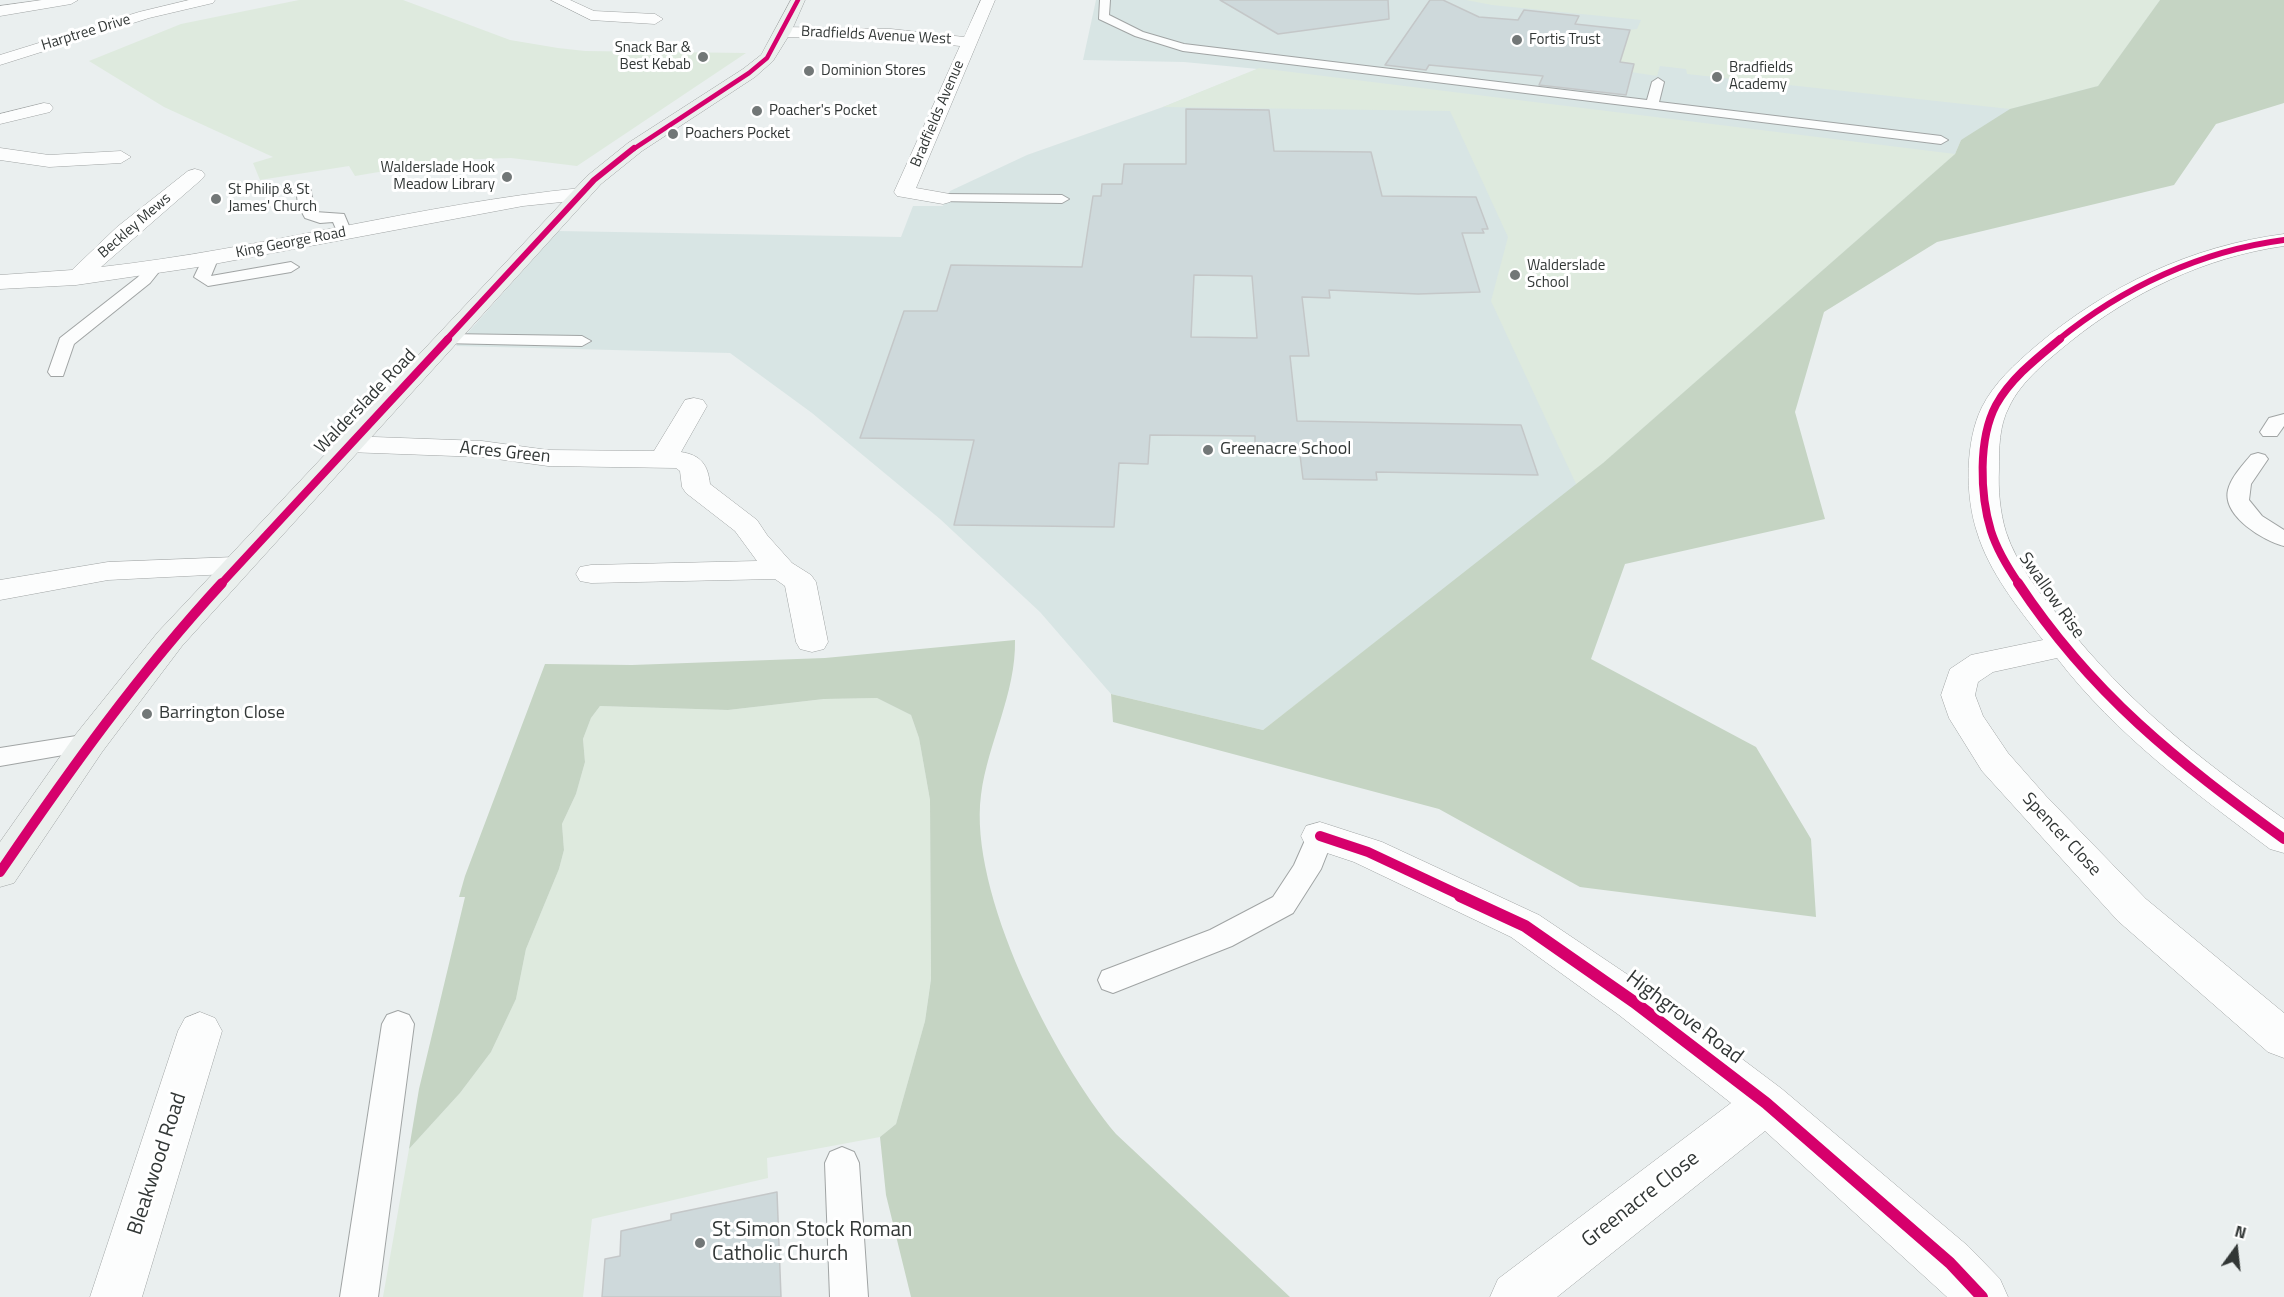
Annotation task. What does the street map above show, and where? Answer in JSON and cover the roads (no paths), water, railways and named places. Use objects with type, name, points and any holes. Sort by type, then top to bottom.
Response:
[{"type":"street","points":[[0,10],[71,0]]},
{"type":"street","points":[[160,0],[182,6]]},
{"type":"street","name":"Harptree Drive","points":[[0,60],[208,0]]},
{"type":"street","points":[[558,0],[591,15],[655,19]]},
{"type":"street","name":"Walderslade Road","points":[[0,872],[89,743],[170,639],[347,444],[581,194],[635,147],[749,73],[767,58],[783,32],[798,0]]},
{"type":"street","name":"Bradfields Avenue","points":[[943,198],[904,192],[988,0]]},
{"type":"street","name":"Bradfields Avenue West","points":[[783,32],[891,34],[968,42]]},
{"type":"street","points":[[0,119],[44,108]]},
{"type":"street","points":[[0,154],[49,161],[121,157]]},
{"type":"street","name":"Beckley Mews","points":[[76,278],[125,232],[195,175]]},
{"type":"street","name":"King George Road","points":[[0,282],[76,278],[154,268],[523,200],[581,194]]},
{"type":"street","name":"Swallow Rise","points":[[2284,240],[2255,242],[2227,249],[2121,295],[2068,331],[2017,376],[1992,415],[1987,434],[1984,480],[1991,531],[2006,563],[2024,592],[2096,684],[2175,757],[2284,839]]},
{"type":"street","points":[[663,459],[694,406]]},
{"type":"street","name":"Acres Green","points":[[347,444],[482,449],[548,458],[683,459],[694,468],[696,487],[747,526],[753,539],[781,570],[800,582],[812,642]]},
{"type":"street","points":[[0,590],[108,571],[236,566]]},
{"type":"street","points":[[591,574],[781,570]]},
{"type":"street","name":"Spencer Close","points":[[2065,646],[1993,660],[1962,677],[1958,695],[1966,718],[1995,762],[2083,861],[2132,910],[2284,1039]]},
{"type":"street","name":"Highgrove Road","points":[[1320,836],[1368,852],[1525,926],[1634,1002],[1766,1103],[1950,1263],[1982,1297]]},
{"type":"street","name":"Bleakwood Road","points":[[116,1297],[200,1031]]},
{"type":"street","name":"Greenacre Close","points":[[1516,1297],[1766,1103]]},
{"type":"lane","points":[[1105,0],[1103,17],[1139,34],[1183,47],[1941,140]]},
{"type":"lane","points":[[1652,105],[1658,82]]},
{"type":"lane","points":[[303,187],[305,211],[308,215],[319,220],[339,217],[345,233]]},
{"type":"lane","points":[[943,198],[1062,199]]},
{"type":"lane","points":[[210,259],[202,276],[208,280],[291,267]]},
{"type":"lane","points":[[57,372],[66,342],[144,280],[154,268]]},
{"type":"lane","points":[[447,339],[582,341]]},
{"type":"lane","points":[[2258,459],[2238,492],[2240,503],[2260,525],[2284,539]]},
{"type":"lane","points":[[0,757],[89,743]]},
{"type":"lane","points":[[1113,980],[1221,938],[1283,905],[1307,868],[1320,836]]},
{"type":"lane","points":[[359,1297],[398,1024]]},
{"type":"lane","points":[[842,1163],[849,1297]]},
{"type":"place","name":"Fortis Trust","points":[[1517,40]]},
{"type":"place","name":"Snack Bar & Best Kebab","points":[[703,57]]},
{"type":"place","name":"Dominion Stores","points":[[809,71]]},
{"type":"place","name":"Bradfields Academy","points":[[1717,77]]},
{"type":"place","name":"Poacher's Pocket","points":[[757,111]]},
{"type":"place","name":"Poachers Pocket","points":[[673,134]]},
{"type":"place","name":"Walderslade Hook Meadow Library","points":[[507,177]]},
{"type":"place","name":"St Philip & St James' Church","points":[[216,199]]},
{"type":"place","name":"Walderslade School","points":[[1515,275]]},
{"type":"place","name":"Greenacre School","points":[[1208,450]]},
{"type":"place","name":"Barrington Close","points":[[147,714]]},
{"type":"place","name":"St Simon Stock Roman Catholic Church","points":[[700,1243]]}]
